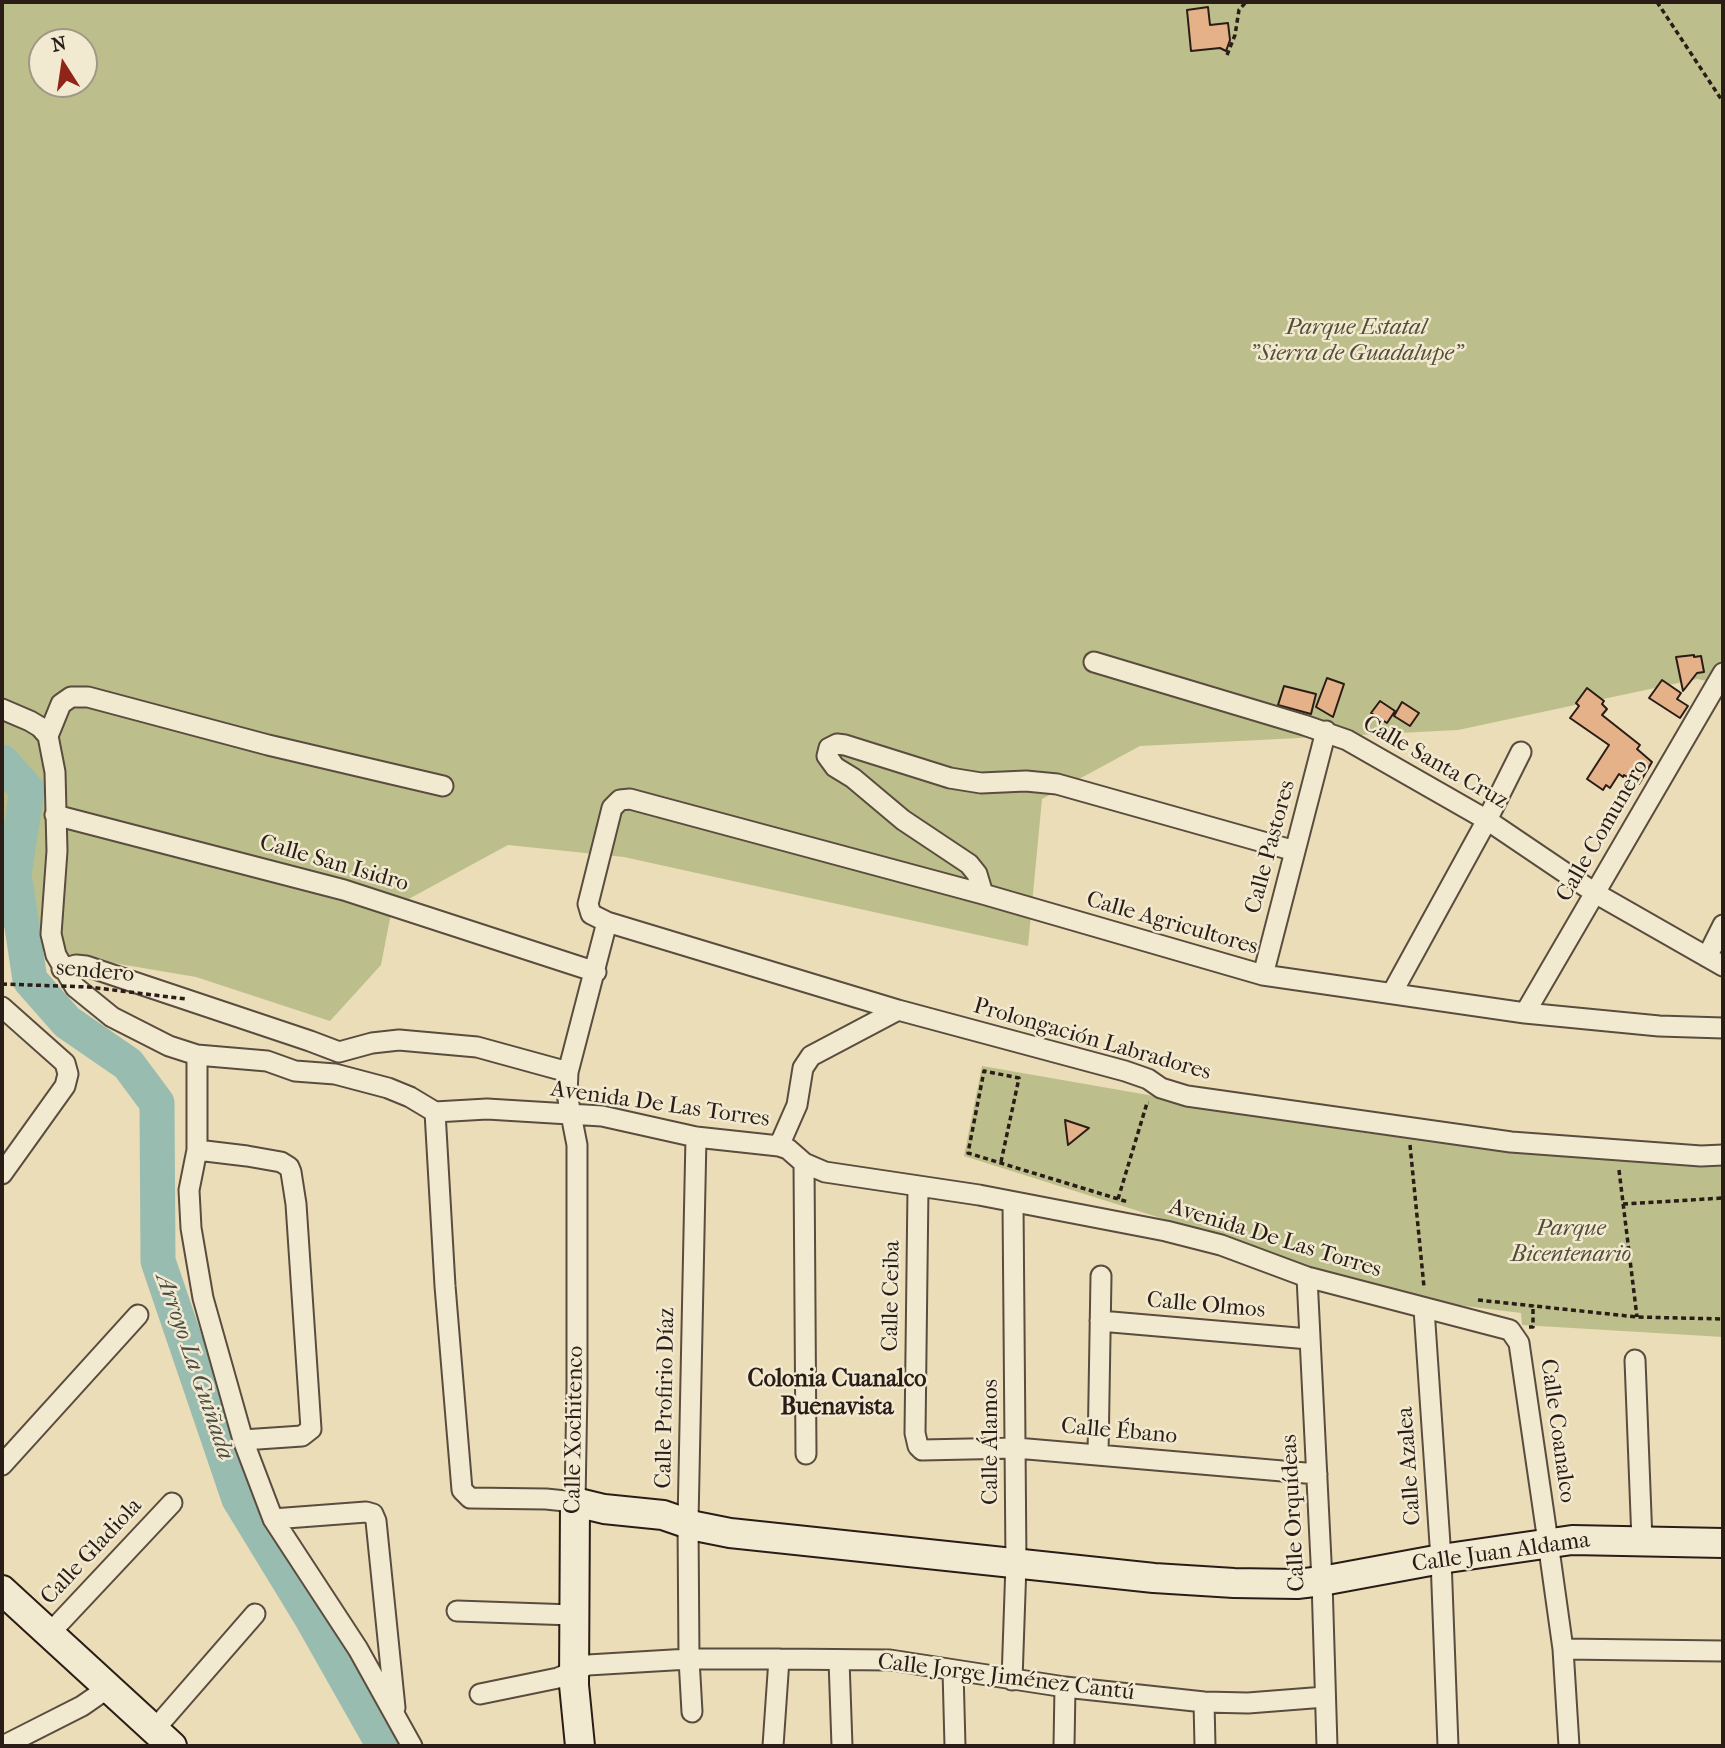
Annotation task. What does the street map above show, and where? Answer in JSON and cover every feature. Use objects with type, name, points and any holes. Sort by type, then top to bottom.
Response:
[{"type":"street","name":"Calle Santa Cruz","points":[[1094,662],[1326,731],[1347,740],[1487,820],[1595,893],[1715,961]]},
{"type":"street","name":"Calle Comunero","points":[[1525,1013],[1723,673]]},
{"type":"street","points":[[443,786],[268,744],[88,696],[71,697],[61,704],[48,736],[55,772],[57,851],[51,934],[62,969],[75,987],[112,1017],[169,1046],[197,1055],[267,1061],[295,1071],[335,1074],[388,1088],[435,1112],[445,1286],[464,1494],[470,1497],[575,1502],[604,1509],[663,1515],[730,1532],[1154,1578],[1234,1583],[1297,1584],[1322,1581]]},
{"type":"street","points":[[2,709],[30,721],[48,736]]},
{"type":"street","name":"Calle Pastores","points":[[1263,975],[1326,731]]},
{"type":"street","points":[[983,894],[977,874],[969,864],[903,820],[853,778],[835,767],[827,756],[829,748],[837,744],[845,745],[960,780],[981,783],[1026,780],[1057,784],[1295,851]]},
{"type":"street","points":[[1392,993],[1487,820],[1521,752]]},
{"type":"street","name":"Calle Agricultores","points":[[589,911],[588,904],[612,808],[620,800],[630,799],[983,894],[1263,975],[1525,1013],[1659,1026],[1723,1028]]},
{"type":"street","name":"Calle San Isidro","points":[[55,815],[344,890],[596,972]]},
{"type":"street","name":"Prolongación Labradores","points":[[589,911],[607,922],[898,1010],[1125,1071],[1148,1079],[1161,1088],[1187,1096],[1511,1142],[1701,1156],[1723,1155]]},
{"type":"street","name":"Calle Xochitenco","points":[[580,1746],[573,1670],[578,1387],[577,1145],[567,1094],[568,1072],[607,922]]},
{"type":"street","points":[[1715,961],[1723,925]]},
{"type":"street","points":[[62,969],[86,965],[339,1052],[372,1043],[398,1040],[477,1047],[568,1072]]},
{"type":"street","points":[[2,1007],[65,1063],[68,1074],[65,1087],[2,1174]]},
{"type":"street","points":[[779,1146],[797,1105],[803,1068],[811,1056],[898,1010]]},
{"type":"street","points":[[335,1074],[339,1052]]},
{"type":"street","points":[[197,1055],[197,1150],[189,1190],[195,1257],[216,1351],[243,1440],[273,1519],[358,1649],[412,1746]]},
{"type":"street","name":"Avenida De Las Torres","points":[[435,1112],[486,1109],[602,1116],[696,1136],[779,1146],[788,1149],[804,1163],[825,1172],[979,1195],[1166,1231],[1221,1245],[1307,1277],[1425,1303],[1506,1328],[1514,1333]]},
{"type":"street","name":"Calle Profirio Díaz","points":[[692,1712],[688,1522],[696,1136]]},
{"type":"street","points":[[197,1150],[281,1163],[289,1167],[291,1172],[296,1204],[311,1429],[302,1436],[243,1440]]},
{"type":"street","points":[[804,1163],[806,1454]]},
{"type":"street","name":"Calle Ceiba","points":[[918,1188],[915,1433],[918,1446]]},
{"type":"street","name":"Calle Álamos","points":[[1012,1680],[1016,1564],[1013,1203]]},
{"type":"street","points":[[1098,1455],[1101,1276]]},
{"type":"street","name":"Calle Orquídeas","points":[[1307,1277],[1327,1746]]},
{"type":"street","name":"Calle Azalea","points":[[1425,1303],[1441,1559],[1448,1746]]},
{"type":"street","points":[[2,1465],[138,1315]]},
{"type":"street","name":"Calle Olmos","points":[[1100,1321],[1308,1339]]},
{"type":"street","name":"Calle Coanalco","points":[[1514,1333],[1519,1343],[1563,1649],[1569,1746]]},
{"type":"street","points":[[1635,1360],[1642,1541]]},
{"type":"street","name":"Calle Ébano","points":[[918,1446],[929,1451],[1016,1448],[1317,1474]]},
{"type":"street","name":"Calle Gladiola","points":[[49,1634],[172,1503]]},
{"type":"street","points":[[273,1519],[366,1512],[373,1514],[376,1521],[396,1716]]},
{"type":"street","name":"Calle Juan Aldama","points":[[1322,1581],[1548,1542],[1603,1539],[1723,1543]]},
{"type":"street","points":[[2,1590],[163,1738],[255,1614]]},
{"type":"street","points":[[457,1611],[573,1615]]},
{"type":"street","points":[[1563,1649],[1723,1651]]},
{"type":"street","points":[[773,1746],[779,1659]]},
{"type":"street","name":"Calle Jorge Jiménez Cantú","points":[[480,1694],[558,1678],[588,1665],[779,1659],[890,1660],[1012,1680],[1204,1702],[1248,1703],[1325,1697]]},
{"type":"street","points":[[839,1660],[842,1746]]},
{"type":"street","points":[[953,1670],[955,1746]]},
{"type":"street","points":[[1064,1746],[1065,1687]]},
{"type":"street","points":[[3,1746],[82,1706],[107,1688]]},
{"type":"street","points":[[1204,1702],[1205,1746]]},
{"type":"path","points":[[1227,55],[1235,35],[1239,10],[1246,2]]},
{"type":"path","points":[[1657,2],[1723,102]]},
{"type":"path","name":"sendero","points":[[2,984],[89,987],[186,999]]},
{"type":"path","points":[[1000,1162],[1019,1078],[984,1071],[968,1153],[1131,1203]]},
{"type":"path","points":[[1118,1199],[1147,1103]]},
{"type":"path","points":[[1410,1143],[1425,1303]]},
{"type":"path","points":[[1618,1164],[1637,1317]]},
{"type":"path","points":[[1623,1204],[1723,1198]]},
{"type":"path","points":[[1466,1299],[1637,1317],[1723,1319]]},
{"type":"green space","name":"Parque Estatal \"Sierra de Guadalupe\"","points":[[2,2],[1723,2],[1723,684],[1697,679],[1458,730],[1140,746],[1042,799],[1028,946],[624,857],[508,845],[392,908],[381,965],[330,1021],[196,977],[25,948],[2,925]]},
{"type":"green space","name":"Parque Bicentenario","points":[[982,1066],[1366,1133],[1544,1155],[1723,1166],[1723,1337],[1522,1325],[1521,1313],[1425,1301],[1311,1270],[1186,1226],[964,1156]]},
{"type":"building","points":[[1208,7],[1210,25],[1228,23],[1230,40],[1226,51],[1220,48],[1191,51],[1187,10]]},
{"type":"building","points":[[1701,656],[1704,672],[1697,673],[1683,691],[1676,657]]},
{"type":"building","points":[[1327,678],[1344,684],[1333,717],[1316,707]]},
{"type":"building","points":[[1662,680],[1681,693],[1677,699],[1688,706],[1680,718],[1649,698]]},
{"type":"building","points":[[1284,686],[1316,694],[1311,714],[1278,705]]},
{"type":"building","points":[[1587,688],[1604,701],[1602,704],[1607,709],[1602,715],[1640,745],[1637,749],[1652,762],[1639,784],[1619,774],[1610,788],[1606,785],[1603,790],[1587,779],[1609,745],[1570,718],[1579,706],[1576,703]]},
{"type":"building","points":[[1380,701],[1395,711],[1387,723],[1371,713]]},
{"type":"building","points":[[1402,702],[1419,713],[1410,726],[1394,716]]},
{"type":"building","points":[[1065,1120],[1089,1128],[1068,1145]]},
{"type":"waterway","name":"Arroyo La Guiñada","points":[[2,762],[27,790],[14,874],[30,980],[67,1022],[128,1064],[157,1103],[158,1261],[239,1499],[311,1617],[384,1746]]},
{"type":"district","name":"Colonia Cuanalco Buenavista","points":[[837,1394]]}]
